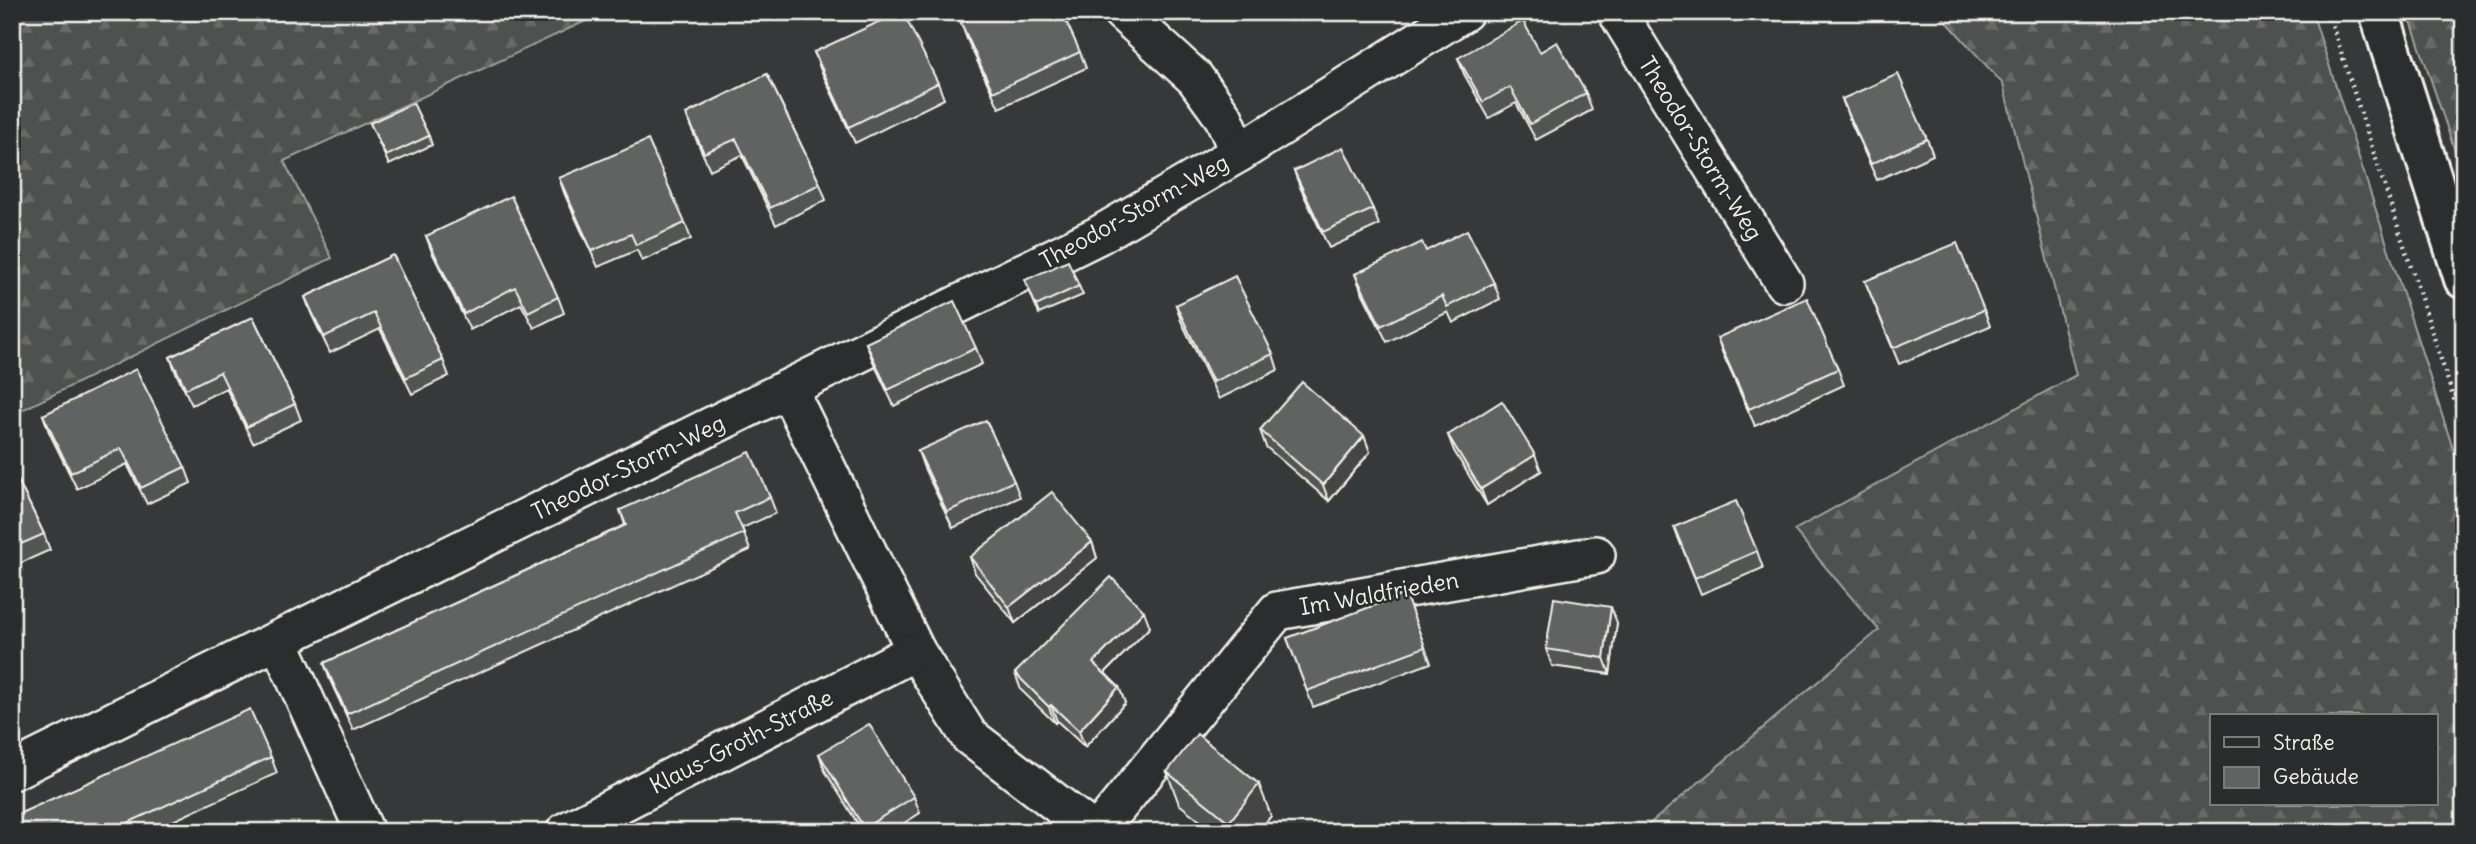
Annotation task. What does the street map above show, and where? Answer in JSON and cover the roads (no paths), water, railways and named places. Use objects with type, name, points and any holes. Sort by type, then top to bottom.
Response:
[{"type":"main road","points":[[2379,12],[2464,279]]},
{"type":"street","name":"Theodor-Storm-Weg","points":[[1122,12],[1195,78],[1224,117],[1239,153]]},
{"type":"street","name":"Theodor-Storm-Weg","points":[[12,771],[1099,235],[1239,153],[1464,12]]},
{"type":"street","name":"Theodor-Storm-Weg","points":[[1617,12],[1784,283]]},
{"type":"street","points":[[788,388],[916,651],[969,736],[1096,832]]},
{"type":"street","name":"Im Waldfrieden","points":[[1096,832],[1277,611],[1596,555]]},
{"type":"street","points":[[278,640],[365,832]]},
{"type":"street","name":"Klaus-Groth-Straße","points":[[565,832],[916,651]]}]
